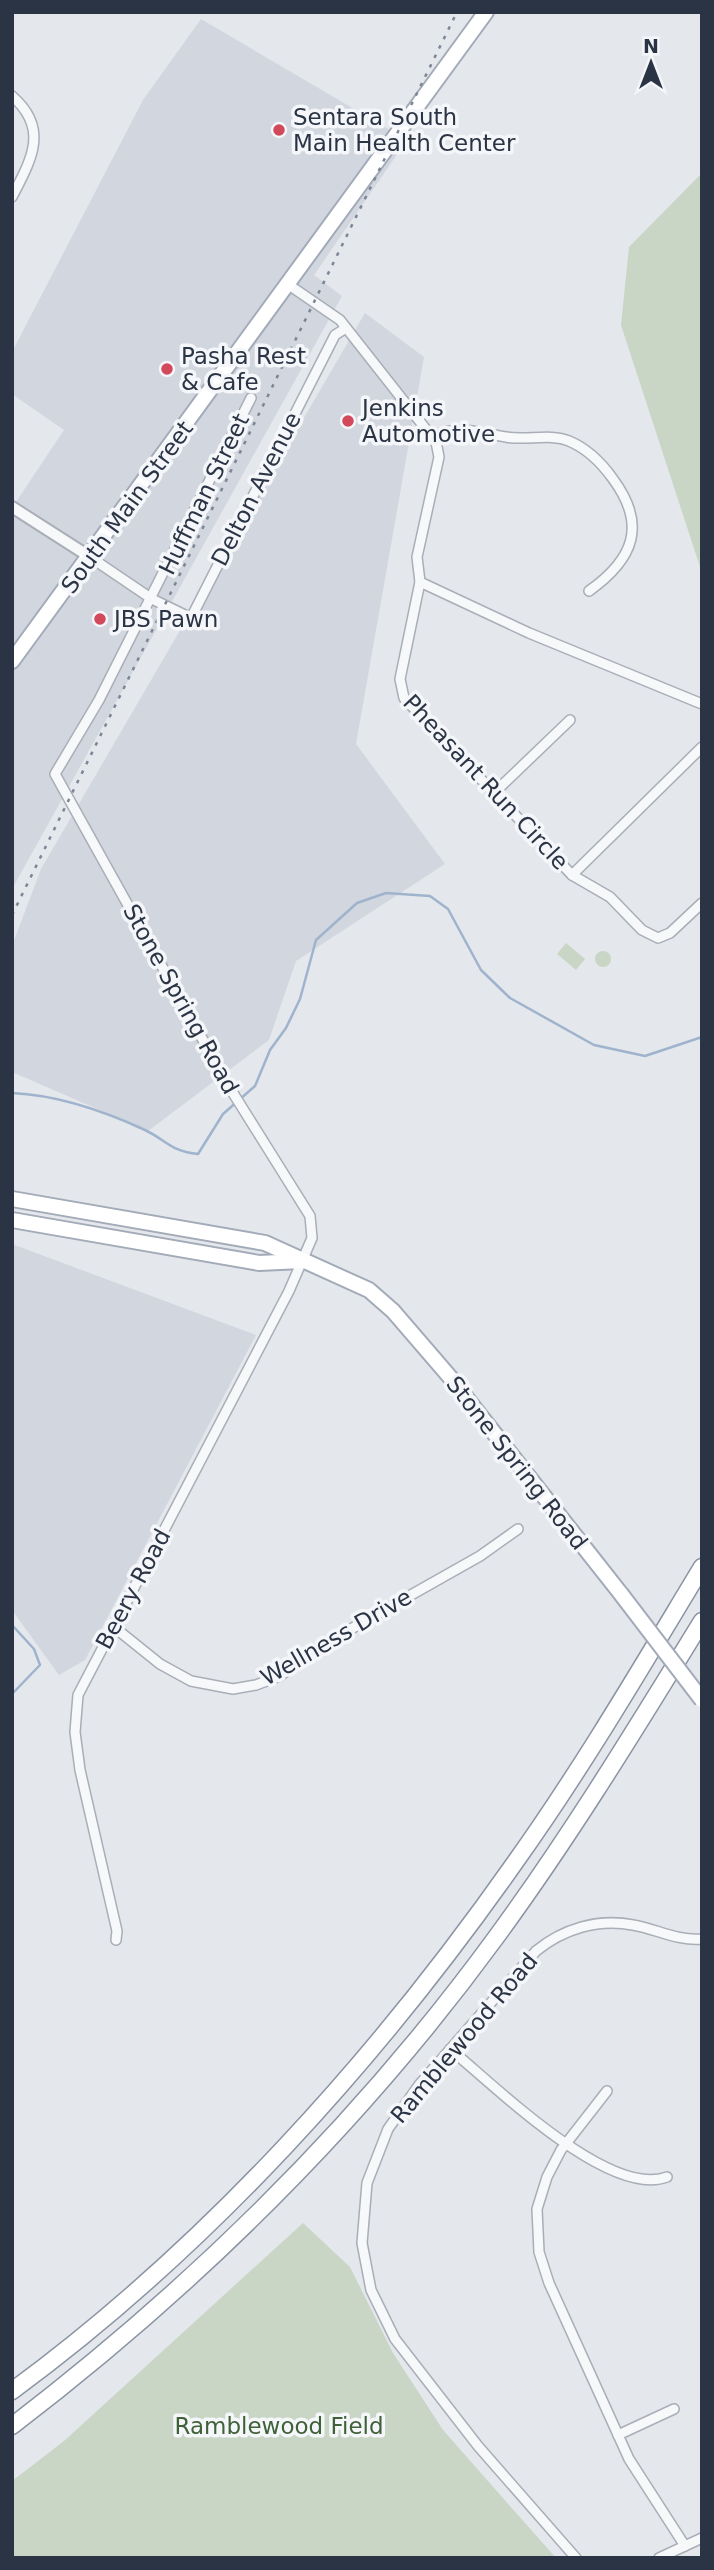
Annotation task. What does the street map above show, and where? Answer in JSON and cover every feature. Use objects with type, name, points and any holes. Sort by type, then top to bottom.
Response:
[{"type":"highway","points":[[12,2391],[131,2292],[219,2211],[317,2110],[395,2021],[472,1923],[539,1828],[702,1567]]},
{"type":"highway","points":[[12,2426],[119,2340],[219,2250],[298,2172],[381,2080],[461,1983],[530,1890],[605,1778],[702,1621]]},
{"type":"main road","name":"South Main Street","points":[[12,661],[486,12]]},
{"type":"main road","name":"Stone Spring Road","points":[[12,1199],[265,1243],[369,1290],[393,1311],[449,1376],[702,1700]]},
{"type":"main road","name":"Stone Spring Road","points":[[12,1220],[258,1263],[303,1261]]},
{"type":"street","points":[[12,96],[30,117],[35,141],[30,161],[12,197]]},
{"type":"street","points":[[289,285],[327,309],[346,328],[433,436],[439,457],[419,548],[420,582],[529,634],[702,704]]},
{"type":"street","name":"Delton Avenue","points":[[152,599],[191,618],[335,335],[346,328]]},
{"type":"street","name":"Huffman Street","points":[[55,774],[99,700],[152,599],[251,398]]},
{"type":"street","points":[[433,436],[459,428],[510,438],[560,438],[585,450],[599,461],[627,499],[633,527],[629,544],[619,564],[589,591]]},
{"type":"street","points":[[12,507],[152,599]]},
{"type":"street","name":"Pheasant Run Circle","points":[[420,582],[400,675],[402,694],[572,875],[610,897],[642,930],[658,938],[670,933],[702,903]]},
{"type":"street","points":[[495,792],[570,720]]},
{"type":"street","points":[[572,875],[702,747]]},
{"type":"street","name":"Stone Spring Road","points":[[55,774],[244,1113],[310,1216],[312,1238],[303,1261]]},
{"type":"street","name":"Beery Road","points":[[116,1940],[117,1931],[86,1796],[75,1732],[79,1689],[114,1627],[303,1261]]},
{"type":"street","name":"Wellness Drive","points":[[114,1627],[160,1664],[191,1681],[211,1687],[233,1689],[256,1685],[280,1676],[319,1647],[480,1556],[518,1529]]},
{"type":"street","name":"Ramblewood Road","points":[[576,2558],[478,2446],[399,2346],[380,2314],[367,2278],[362,2217],[373,2163],[395,2118],[450,2049],[536,1951],[561,1933],[615,1923],[634,1925],[673,1937],[702,1939]]},
{"type":"street","points":[[450,2049],[566,2144],[618,2174],[647,2181],[667,2177]]},
{"type":"street","points":[[607,2091],[551,2166],[540,2195],[536,2224],[539,2252],[549,2283],[618,2435],[643,2485],[684,2546]]},
{"type":"street","points":[[618,2435],[674,2409]]},
{"type":"street","points":[[659,2558],[702,2538]]},
{"type":"shaded area","points":[[201,19],[407,140],[314,275],[342,296],[12,889],[12,508],[64,430],[12,394],[12,352],[143,100]]},
{"type":"shaded area","points":[[365,313],[424,357],[356,744],[445,864],[296,961],[269,1040],[148,1131],[12,1072],[12,946],[41,869]]},
{"type":"shaded area","points":[[12,1244],[256,1335],[85,1660],[59,1675],[12,1610]]},
{"type":"green space","points":[[702,173],[702,573],[621,325],[629,247]]},
{"type":"green space","points":[[566,943],[585,959],[576,970],[557,954]]},
{"type":"green space","points":[[603,951],[609,953],[609,965],[603,967],[597,965],[595,959],[597,953]]},
{"type":"green space","name":"Ramblewood Field","points":[[303,2223],[350,2267],[393,2353],[443,2430],[556,2558],[12,2558],[12,2481],[64,2441]]},
{"type":"waterway","points":[[12,1093],[46,1097],[97,1110],[145,1130],[175,1148],[198,1154],[223,1114],[255,1086],[270,1050],[286,1028],[300,999],[316,940],[357,903],[386,893],[430,896],[448,909],[481,970],[510,998],[594,1045],[645,1056],[702,1037]]},
{"type":"waterway","points":[[12,1625],[34,1649],[40,1665],[12,1694]]},
{"type":"railway","points":[[12,915],[457,12]]},
{"type":"place","name":"Sentara South Main Health Center","points":[[279,130]]},
{"type":"place","name":"Pasha Rest & Cafe","points":[[167,369]]},
{"type":"place","name":"Jenkins Automotive","points":[[348,421]]},
{"type":"place","name":"JBS Pawn","points":[[100,619]]}]
